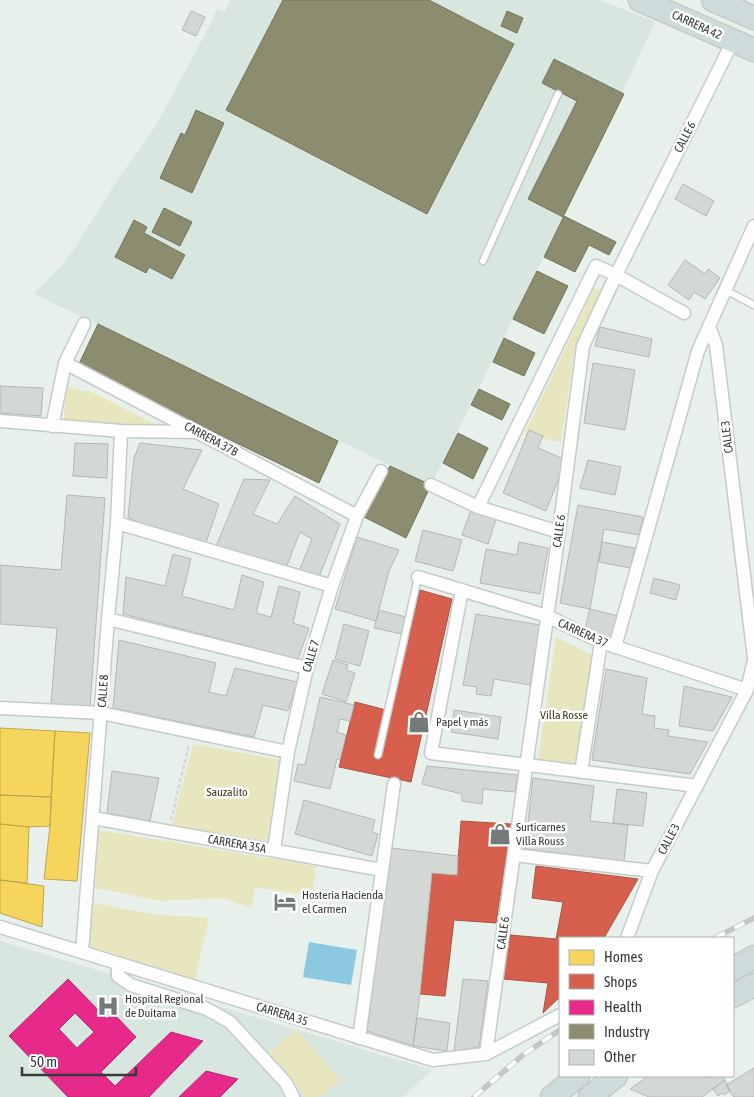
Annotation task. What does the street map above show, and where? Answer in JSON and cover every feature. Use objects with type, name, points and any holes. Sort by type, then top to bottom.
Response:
[{"type":"highway","name":"CARRERA 42","points":[[640,0],[663,4],[754,50]]},
{"type":"highway","points":[[714,0],[754,18]]},
{"type":"highway","points":[[734,968],[754,958]]},
{"type":"highway","points":[[734,995],[754,985]]},
{"type":"highway","points":[[552,1097],[577,1077]]},
{"type":"highway","points":[[590,1097],[613,1077]]},
{"type":"street","name":"CALLE 6","points":[[486,1054],[583,346],[616,275],[734,41]]},
{"type":"street","points":[[615,647],[698,351],[754,226]]},
{"type":"street","points":[[478,507],[596,266],[684,313]]},
{"type":"street","points":[[52,426],[65,364],[84,324]]},
{"type":"street","name":"CALLE 3","points":[[627,937],[652,871],[747,690],[754,659],[716,345],[709,326]]},
{"type":"street","name":"CARRERA 37B","points":[[65,364],[356,516]]},
{"type":"street","points":[[0,421],[121,431],[198,432]]},
{"type":"street","name":"CALLE 8","points":[[82,952],[117,523],[121,431]]},
{"type":"street","name":"CALLE 7","points":[[274,850],[288,752],[307,668],[356,516],[381,471]]},
{"type":"street","points":[[431,485],[478,507],[559,532]]},
{"type":"street","points":[[117,523],[332,586]]},
{"type":"street","name":"CARRERA 37","points":[[418,577],[546,616],[601,642],[747,690]]},
{"type":"street","points":[[462,590],[431,754],[697,786]]},
{"type":"street","points":[[108,619],[307,668]]},
{"type":"street","points":[[582,772],[601,642]]},
{"type":"street","points":[[0,708],[102,713],[288,752]]},
{"type":"street","points":[[359,1038],[394,784]]},
{"type":"street","name":"CARRERA 35A","points":[[93,818],[382,870]]},
{"type":"street","points":[[514,855],[652,871]]},
{"type":"street","name":"CARRERA 35","points":[[0,927],[433,1060],[486,1054],[559,1016]]},
{"type":"street","points":[[118,963],[118,976],[131,985],[207,1009],[230,1022],[286,1083],[293,1097]]},
{"type":"lane","points":[[483,261],[558,94]]},
{"type":"lane","points":[[725,290],[754,305]]},
{"type":"lane","points":[[378,755],[418,577]]},
{"type":"path","points":[[168,831],[192,732]]},
{"type":"shaded area","points":[[230,0],[600,0],[655,22],[564,216],[431,485],[34,294],[61,266],[75,248],[116,182],[155,127],[217,9],[225,12]]},
{"type":"shaded area","name":"Hospital Regional de Duitama","points":[[0,941],[432,1070],[403,1097],[0,1097]]},
{"type":"green space","points":[[594,288],[602,291],[574,353],[561,442],[524,435]]},
{"type":"green space","points":[[65,387],[92,392],[161,427],[64,421]]},
{"type":"green space","name":"Villa Rosse","points":[[556,637],[592,655],[577,766],[538,760]]},
{"type":"green space","name":"Sauzalito","points":[[193,744],[280,760],[267,842],[172,825]]},
{"type":"green space","points":[[99,830],[316,866],[312,896],[255,887],[252,908],[220,898],[161,901],[95,888]]},
{"type":"green space","points":[[93,903],[151,914],[209,918],[195,979],[89,946]]},
{"type":"green space","points":[[296,1029],[340,1080],[320,1097],[306,1097],[268,1054]]},
{"type":"water","points":[[309,942],[357,950],[351,985],[303,977]]},
{"type":"building: Homes","points":[[0,728],[55,731],[51,797],[0,795]]},
{"type":"building: Homes","points":[[55,731],[90,733],[77,881],[44,879],[50,826]]},
{"type":"building: Homes","points":[[0,795],[51,797],[50,826],[29,827],[0,824]]},
{"type":"building: Homes","points":[[0,824],[29,827],[27,883],[0,880]]},
{"type":"building: Homes","points":[[0,880],[44,886],[42,927],[0,913]]},
{"type":"building: Shops","points":[[420,590],[452,599],[411,782],[339,767],[355,702],[390,711]]},
{"type":"building: Shops","points":[[461,821],[511,824],[496,923],[454,920],[445,996],[420,994],[432,873],[457,875]]},
{"type":"building: Shops","points":[[536,866],[638,879],[605,937],[559,937],[559,998],[543,1013],[548,983],[503,979],[510,935],[556,939],[563,902],[532,898]]},
{"type":"building: Health","points":[[68,979],[107,1019],[113,1013],[136,1037],[101,1072],[115,1086],[171,1032],[203,1041],[149,1097],[68,1097],[9,1036]],"holes":[[[75,1013],[94,1032],[77,1048],[59,1029]]]},
{"type":"building: Health","points":[[206,1071],[238,1079],[220,1097],[179,1097]]},
{"type":"building: Industry","points":[[283,0],[429,0],[514,44],[427,214],[226,110]]},
{"type":"building: Industry","points":[[507,11],[523,18],[517,33],[501,26]]},
{"type":"building: Industry","points":[[554,59],[624,94],[563,217],[528,199],[577,101],[542,83]]},
{"type":"building: Industry","points":[[196,110],[224,123],[192,193],[160,178],[181,133],[185,135]]},
{"type":"building: Industry","points":[[164,208],[192,222],[180,246],[152,232]]},
{"type":"building: Industry","points":[[564,216],[616,242],[609,255],[589,245],[575,272],[544,257]]},
{"type":"building: Industry","points":[[134,220],[147,227],[144,233],[185,255],[172,279],[149,267],[146,273],[115,257]]},
{"type":"building: Industry","points":[[537,271],[568,286],[544,334],[513,319]]},
{"type":"building: Industry","points":[[98,324],[338,441],[319,483],[78,366]]},
{"type":"building: Industry","points":[[504,338],[535,353],[524,376],[493,362]]},
{"type":"building: Industry","points":[[479,389],[510,404],[502,420],[471,405]]},
{"type":"building: Industry","points":[[458,433],[488,448],[473,479],[443,463]]},
{"type":"building: Industry","points":[[390,466],[431,485],[406,538],[362,516]]},
{"type":"building: Other","points":[[191,11],[205,17],[196,36],[182,30]]},
{"type":"building: Other","points":[[683,184],[714,201],[706,216],[675,199]]},
{"type":"building: Other","points":[[685,260],[705,274],[708,269],[720,278],[705,299],[694,292],[689,300],[668,285]]},
{"type":"building: Other","points":[[600,327],[652,339],[649,357],[595,346]]},
{"type":"building: Other","points":[[593,363],[635,370],[625,430],[584,423]]},
{"type":"building: Other","points":[[0,386],[43,388],[41,416],[0,413]]},
{"type":"building: Other","points":[[529,430],[543,436],[538,448],[566,460],[546,511],[503,493]]},
{"type":"building: Other","points":[[75,443],[108,444],[107,478],[73,476]]},
{"type":"building: Other","points":[[140,443],[202,450],[183,489],[219,504],[206,543],[139,523],[128,517],[134,458]]},
{"type":"building: Other","points":[[588,460],[621,467],[615,495],[580,488]]},
{"type":"building: Other","points":[[244,479],[270,480],[253,514],[277,524],[295,496],[340,524],[319,577],[299,571],[312,539],[300,532],[286,568],[216,546]]},
{"type":"building: Other","points":[[67,495],[105,498],[90,707],[51,704],[57,628],[0,624],[0,565],[61,570]]},
{"type":"building: Other","points":[[578,505],[643,517],[639,535],[604,529],[590,609],[560,603]]},
{"type":"building: Other","points":[[472,507],[496,519],[488,544],[462,535]]},
{"type":"building: Other","points":[[423,530],[462,540],[453,571],[415,561]]},
{"type":"building: Other","points":[[357,537],[399,550],[389,571],[376,621],[335,609]]},
{"type":"building: Other","points":[[519,542],[548,548],[540,594],[480,583],[486,549],[517,555]]},
{"type":"building: Other","points":[[602,542],[635,548],[630,568],[599,562]]},
{"type":"building: Other","points":[[173,554],[191,559],[182,596],[234,610],[242,575],[264,582],[256,613],[271,617],[279,586],[300,592],[293,623],[309,628],[298,659],[123,614],[126,577],[165,586]]},
{"type":"building: Other","points":[[654,578],[680,585],[676,600],[650,593]]},
{"type":"building: Other","points":[[590,609],[618,616],[613,639],[584,632]]},
{"type":"building: Other","points":[[379,610],[406,617],[402,634],[374,628]]},
{"type":"building: Other","points":[[476,614],[540,625],[530,685],[494,679],[491,696],[476,694],[477,687],[463,685]]},
{"type":"building: Other","points":[[344,624],[369,631],[360,666],[335,659]]},
{"type":"building: Other","points":[[119,640],[216,663],[209,692],[226,696],[235,668],[297,682],[288,711],[263,705],[254,737],[113,708]]},
{"type":"building: Other","points":[[333,660],[348,665],[346,670],[355,673],[346,702],[322,694]]},
{"type":"building: Other","points":[[606,669],[647,678],[642,714],[655,716],[654,728],[669,730],[668,736],[708,742],[690,774],[592,760]]},
{"type":"building: Other","points":[[684,686],[732,697],[713,731],[679,726]]},
{"type":"building: Other","points":[[320,697],[354,705],[350,721],[340,719],[337,732],[346,735],[340,760],[337,759],[330,789],[294,781],[298,764],[305,765]]},
{"type":"building: Other","points":[[454,710],[501,717],[498,739],[451,732]]},
{"type":"building: Other","points":[[427,766],[518,775],[515,792],[483,789],[482,804],[462,801],[462,794],[422,784]]},
{"type":"building: Other","points":[[112,771],[159,778],[150,821],[107,813]]},
{"type":"building: Other","points":[[533,778],[594,786],[590,821],[628,825],[624,861],[525,849]]},
{"type":"building: Other","points":[[617,789],[647,793],[643,826],[613,823]]},
{"type":"building: Other","points":[[304,800],[375,820],[372,832],[378,834],[372,856],[295,834]]},
{"type":"building: Other","points":[[391,848],[458,856],[457,875],[432,873],[413,1046],[367,1031]]},
{"type":"building: Other","points":[[463,979],[488,981],[479,1047],[454,1051]]},
{"type":"building: Other","points":[[417,1018],[450,1023],[447,1051],[413,1046]]},
{"type":"building: Other","points":[[754,1068],[754,1097],[734,1097],[726,1085]]},
{"type":"building: Other","points":[[647,1077],[724,1077],[725,1080],[702,1097],[649,1097],[630,1089]]},
{"type":"building: Other","points":[[725,1080],[730,1091],[718,1096],[713,1089]]},
{"type":"railway","points":[[717,937],[754,918]]},
{"type":"railway","points":[[474,1097],[523,1055],[559,1031]]},
{"type":"place","name":"Papel y más","points":[[419,722]]},
{"type":"place","name":"Surticarnes Villa Rouss","points":[[500,834]]},
{"type":"place","name":"Hosteria Hacienda el Carmen","points":[[285,902]]},
{"type":"place","name":"Hospital Regional de Duitama","points":[[108,1006]]}]
